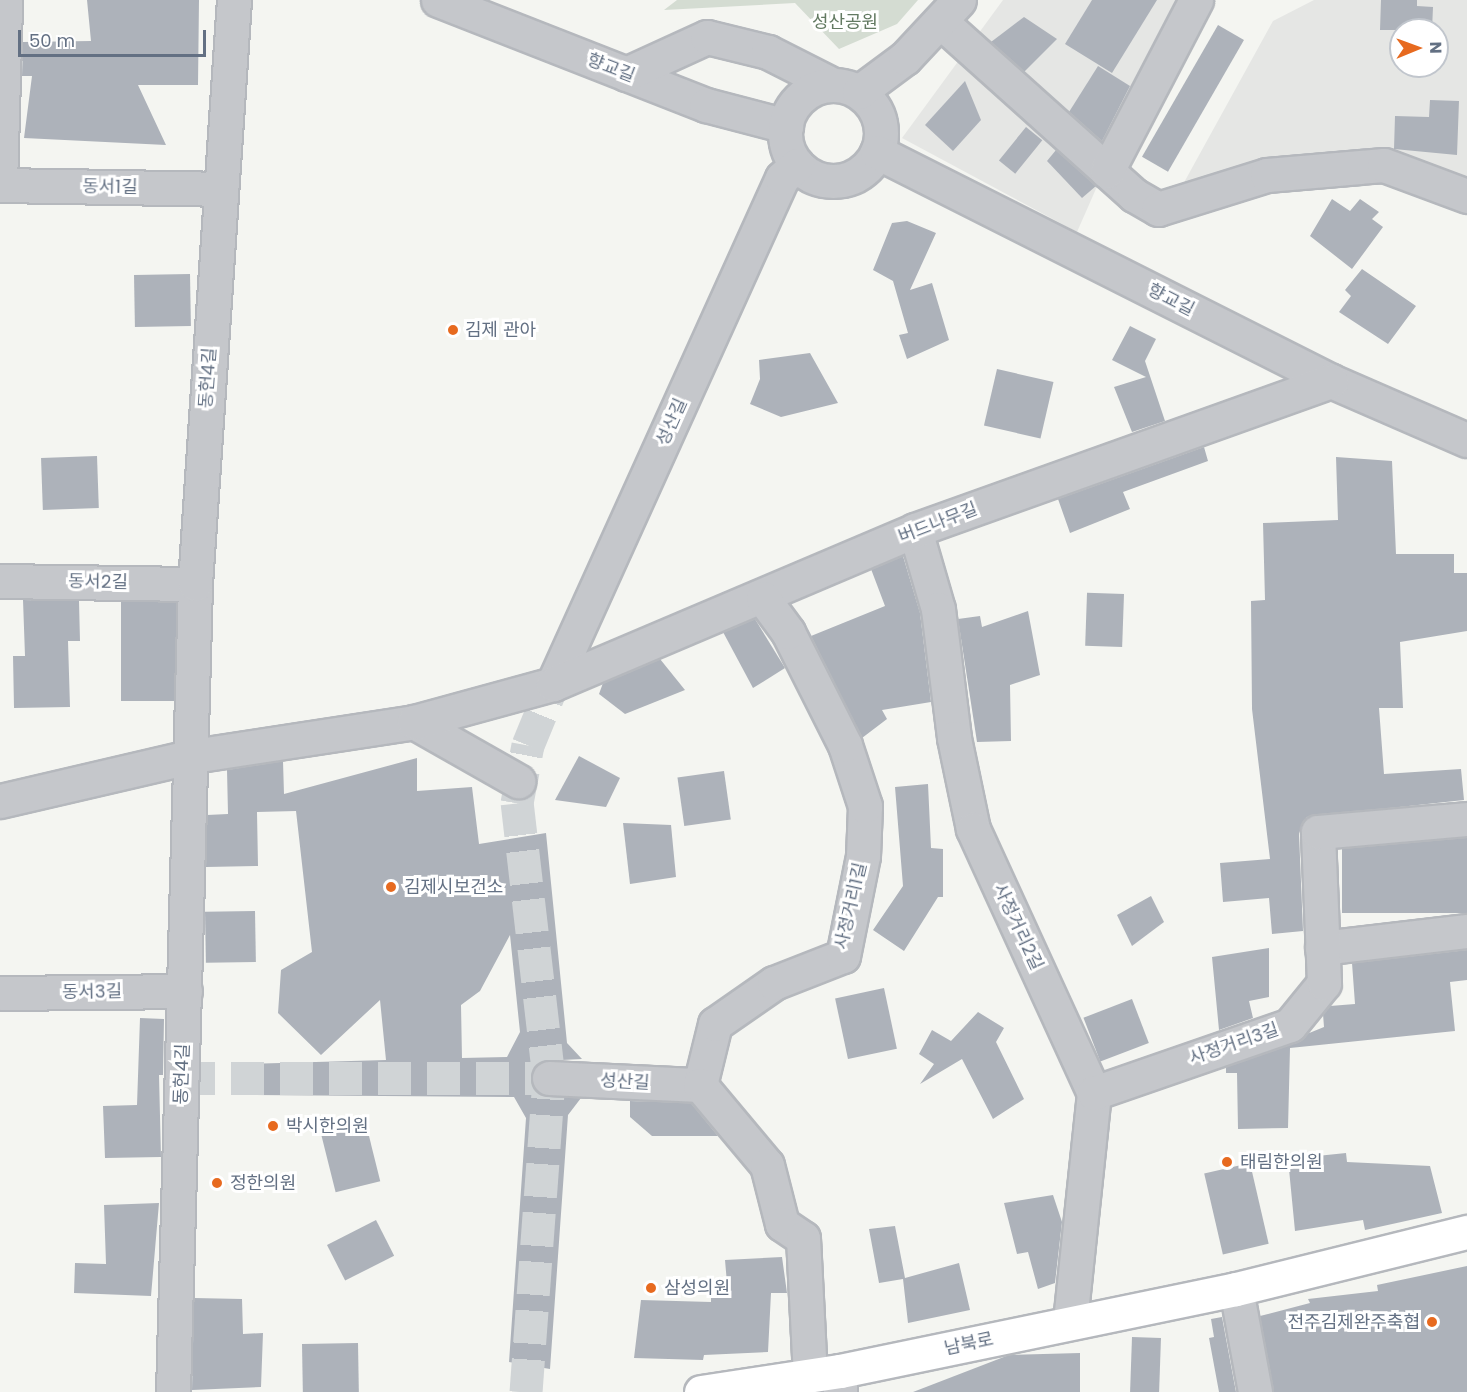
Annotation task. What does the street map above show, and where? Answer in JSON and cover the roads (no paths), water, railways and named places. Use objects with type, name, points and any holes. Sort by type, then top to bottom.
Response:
[{"type":"main road","name":"남북로","points":[[701,1392],[830,1379],[1070,1322],[1236,1289],[1467,1232]]},
{"type":"street","points":[[0,185],[4,0]]},
{"type":"street","name":"동헌4길","points":[[173,1392],[193,756],[195,584],[234,0]]},
{"type":"street","name":"향교길","points":[[438,0],[706,105],[786,126]]},
{"type":"street","points":[[1107,171],[1196,0]]},
{"type":"street","points":[[626,74],[707,37],[768,52],[846,88],[877,112],[878,152],[860,173],[834,181],[797,165],[786,140],[786,126],[797,102],[846,88],[905,58],[950,10],[1107,171],[1158,209],[1267,175],[1384,165],[1467,196]]},
{"type":"street","name":"향교길","points":[[878,152],[1331,381],[1467,440]]},
{"type":"street","name":"성산길","points":[[553,684],[782,178],[797,165]]},
{"type":"street","name":"동서1길","points":[[0,185],[220,189]]},
{"type":"street","name":"버드나무길","points":[[553,684],[763,598],[915,530],[1331,381]]},
{"type":"street","name":"사정거리2길","points":[[915,530],[938,609],[954,738],[973,829],[1094,1093]]},
{"type":"street","name":"동서2길","points":[[0,580],[195,584]]},
{"type":"street","name":"사정거리1길","points":[[700,1085],[715,1024],[774,983],[843,956],[863,856],[865,806],[845,745],[788,632],[763,598]]},
{"type":"street","points":[[0,801],[193,756],[414,722],[553,684]]},
{"type":"street","points":[[414,722],[518,781]]},
{"type":"street","name":"사정거리3길","points":[[1094,1093],[1290,1025],[1324,983],[1318,832],[1467,819]]},
{"type":"street","points":[[1322,948],[1467,931]]},
{"type":"street","name":"동서3길","points":[[0,993],[185,992]]},
{"type":"street","name":"성산길","points":[[549,1078],[700,1085]]},
{"type":"street","points":[[700,1085],[767,1165],[782,1224],[803,1238],[830,1379]]},
{"type":"street","points":[[1070,1322],[1094,1093]]},
{"type":"street","points":[[1236,1289],[1255,1392]]},
{"type":"tunnel","points":[[526,1392],[549,1078],[517,803],[528,745],[553,684]]},
{"type":"tunnel","points":[[182,1078],[549,1078]]},
{"type":"place","name":"김제 관아","points":[[453,330]]},
{"type":"place","name":"김제시보건소","points":[[391,887]]},
{"type":"place","name":"박시한의원","points":[[273,1126]]},
{"type":"place","name":"태림한의원","points":[[1227,1162]]},
{"type":"place","name":"정한의원","points":[[217,1183]]},
{"type":"place","name":"삼성의원","points":[[651,1288]]},
{"type":"place","name":"전주김제완주축협","points":[[1432,1322]]},
{"type":"park label","name":"성산공원","points":[[845,22]]}]
